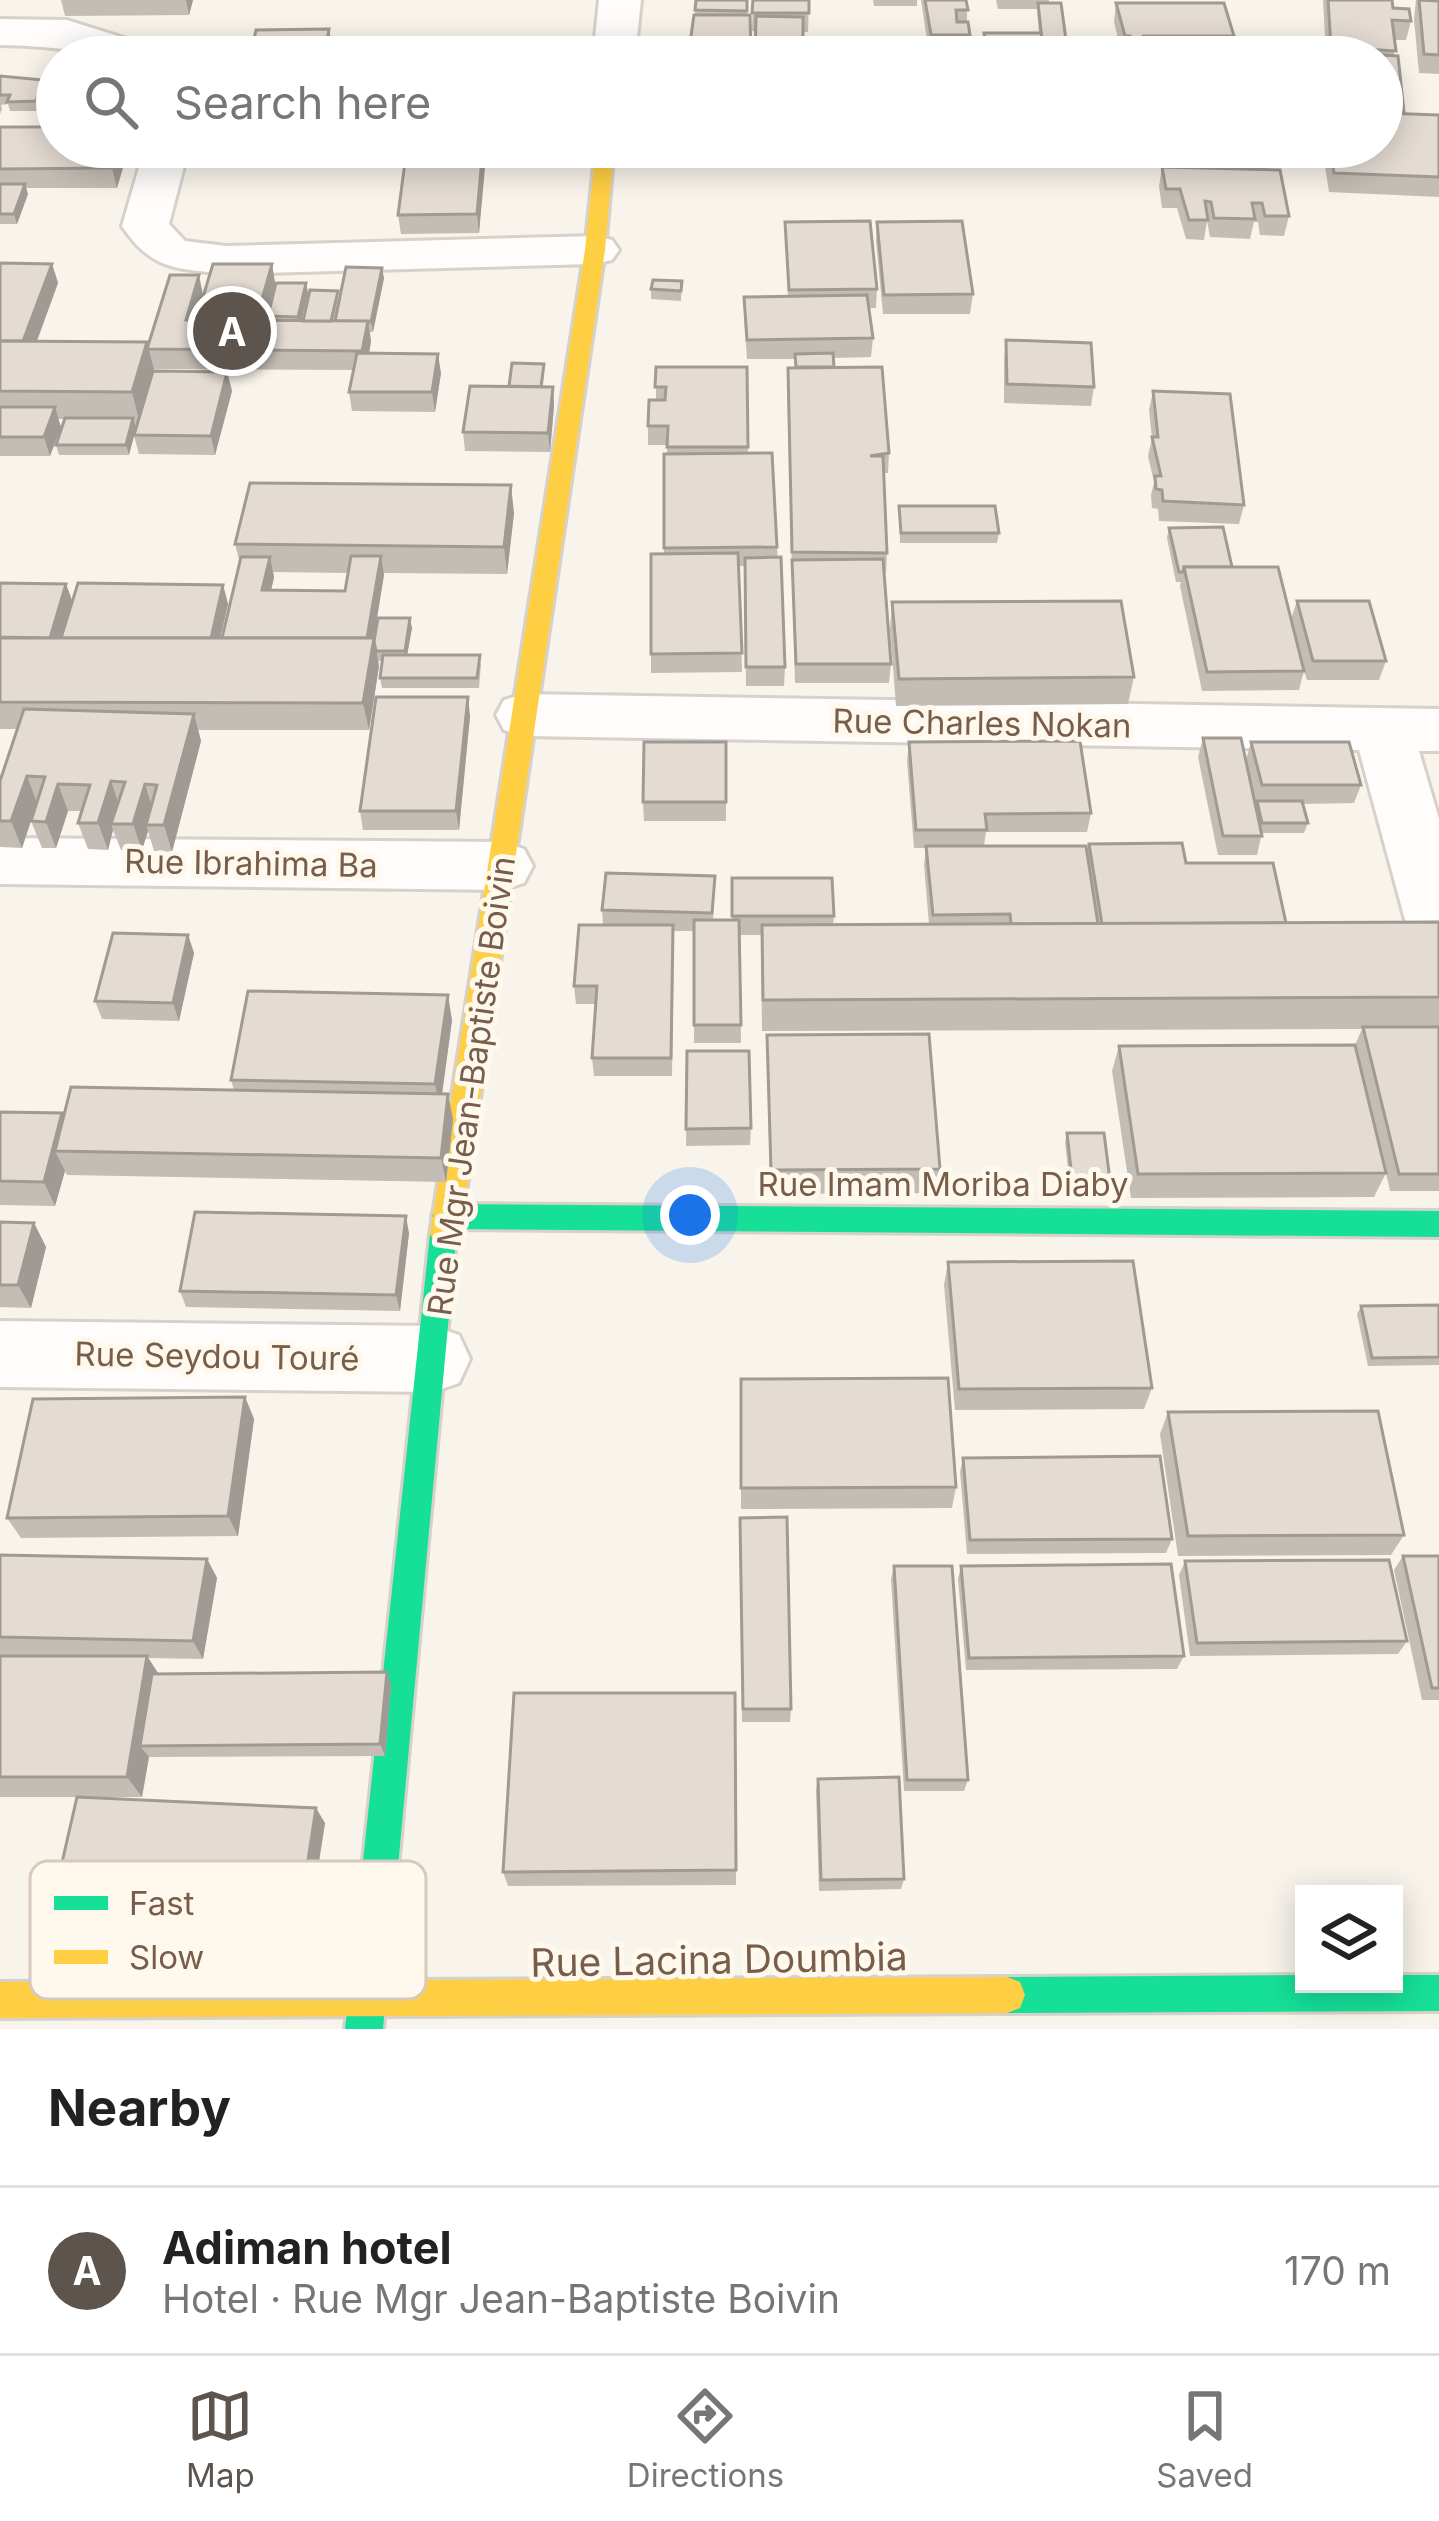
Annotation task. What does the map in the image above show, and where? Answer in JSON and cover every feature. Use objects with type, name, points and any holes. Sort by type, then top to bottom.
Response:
[{"type":"street","points":[[616,36],[620,0]]},
{"type":"street","points":[[0,32],[76,36]]},
{"type":"street","points":[[161,168],[145,226],[171,253],[226,260],[595,250]]},
{"type":"street","name":"Rue Mgr Jean-Baptiste Boivin","points":[[381,1861],[447,1216],[595,250],[603,168]]},
{"type":"street","name":"Rue Charles Nokan","points":[[525,715],[1411,730]]},
{"type":"street","points":[[1411,730],[1439,927]]},
{"type":"street","name":"Rue Ibrahima Ba","points":[[0,861],[502,866]]},
{"type":"street","name":"Rue Imam Moriba Diaby","points":[[447,1216],[1439,1224]]},
{"type":"street","name":"Rue Seydou Touré","points":[[0,1354],[433,1359]]},
{"type":"street","name":"Rue Lacina Doumbia","points":[[0,2000],[365,2015],[1439,1993]]},
{"type":"building","points":[[696,0],[747,0],[747,11],[695,10]]},
{"type":"building","points":[[753,0],[809,0],[809,13],[752,13]]},
{"type":"building","points":[[925,0],[966,0],[968,10],[956,10],[957,22],[968,22],[970,35],[931,35]]},
{"type":"building","points":[[1328,0],[1392,0],[1393,8],[1409,9],[1411,21],[1392,20],[1394,36],[1330,36]]},
{"type":"building","points":[[1419,0],[1439,1],[1439,55],[1424,54]]},
{"type":"building","points":[[1038,3],[1061,3],[1065,36],[1042,36]]},
{"type":"building","points":[[1116,3],[1224,3],[1234,36],[1130,36],[1125,36]]},
{"type":"building","points":[[694,15],[750,15],[750,36],[691,36]]},
{"type":"building","points":[[756,16],[803,17],[803,36],[756,36]]},
{"type":"building","points":[[329,29],[328,36],[255,36],[256,30]]},
{"type":"building","points":[[984,33],[1042,36],[984,36]]},
{"type":"building","points":[[0,76],[36,79],[36,101],[7,102],[10,95],[0,95]]},
{"type":"building","points":[[1403,114],[1439,115],[1439,177],[1334,173],[1333,168],[1403,168]]},
{"type":"building","points":[[0,127],[36,127],[36,168],[112,168],[0,169]]},
{"type":"building","points":[[404,168],[481,168],[477,214],[398,215]]},
{"type":"building","points":[[1162,168],[1280,170],[1289,216],[1265,216],[1262,203],[1252,203],[1255,219],[1214,218],[1211,202],[1205,201],[1208,220],[1189,220],[1180,189],[1166,189]]},
{"type":"building","points":[[0,184],[25,184],[14,214],[0,214]]},
{"type":"building","points":[[870,221],[877,289],[789,290],[785,222]]},
{"type":"building","points":[[962,221],[973,294],[884,295],[877,222]]},
{"type":"building","points":[[0,263],[52,264],[23,341],[0,341]]},
{"type":"building","points":[[213,264],[272,264],[259,310],[199,310]]},
{"type":"building","points":[[346,267],[382,268],[371,322],[335,321]]},
{"type":"building","points":[[170,275],[199,275],[186,320],[368,321],[362,351],[147,349]]},
{"type":"building","points":[[653,280],[682,281],[681,291],[651,289]]},
{"type":"building","points":[[276,283],[306,283],[298,317],[268,316]]},
{"type":"building","points":[[310,290],[338,291],[331,321],[303,321]]},
{"type":"building","points":[[867,295],[873,338],[747,340],[744,297]]},
{"type":"building","points":[[1006,340],[1091,343],[1094,387],[1007,384]]},
{"type":"building","points":[[0,341],[147,342],[132,392],[0,391]]},
{"type":"building","points":[[357,353],[438,354],[432,392],[349,392]]},
{"type":"building","points":[[833,353],[834,367],[796,367],[795,354]]},
{"type":"building","points":[[512,363],[544,364],[541,387],[509,386]]},
{"type":"building","points":[[656,367],[747,367],[748,447],[667,447],[668,426],[648,426],[649,400],[665,400],[666,387],[655,387]]},
{"type":"building","points":[[882,367],[889,453],[870,456],[883,456],[887,553],[792,552],[788,368]]},
{"type":"building","points":[[153,371],[227,372],[211,436],[134,435]]},
{"type":"building","points":[[470,386],[553,387],[548,433],[463,432]]},
{"type":"building","points":[[1153,391],[1230,394],[1244,505],[1163,501],[1162,490],[1156,489],[1155,476],[1161,476],[1152,437],[1158,437]]},
{"type":"building","points":[[0,407],[55,407],[44,437],[0,437]]},
{"type":"building","points":[[65,418],[133,418],[126,445],[56,445]]},
{"type":"building","points":[[772,453],[777,547],[664,548],[664,454]]},
{"type":"building","points":[[250,483],[511,485],[504,547],[235,544]]},
{"type":"building","points":[[899,506],[995,506],[999,533],[901,533]]},
{"type":"building","points":[[1223,527],[1232,567],[1184,567],[1179,572],[1169,528]]},
{"type":"building","points":[[738,553],[742,653],[651,654],[651,554]]},
{"type":"building","points":[[351,556],[381,556],[367,638],[222,638],[241,557],[270,557],[262,590],[345,591]]},
{"type":"building","points":[[781,557],[785,667],[746,667],[745,558]]},
{"type":"building","points":[[883,559],[891,664],[796,664],[792,560]]},
{"type":"building","points":[[1184,567],[1278,567],[1304,671],[1207,672]]},
{"type":"building","points":[[0,583],[66,584],[50,638],[0,637]]},
{"type":"building","points":[[78,583],[223,585],[211,638],[61,638]]},
{"type":"building","points":[[1121,601],[1134,677],[899,679],[892,602]]},
{"type":"building","points":[[1297,601],[1369,601],[1386,661],[1313,661]]},
{"type":"building","points":[[378,618],[410,618],[405,651],[376,651]]},
{"type":"building","points":[[0,638],[374,638],[363,703],[0,702]]},
{"type":"building","points":[[383,655],[480,655],[477,678],[380,678]]},
{"type":"building","points":[[376,697],[468,697],[456,811],[360,811]]},
{"type":"building","points":[[24,709],[194,714],[164,825],[146,825],[157,785],[145,784],[133,824],[111,824],[125,782],[111,781],[98,823],[78,823],[90,785],[58,784],[46,822],[31,821],[45,777],[27,776],[11,821],[0,821],[0,781]]},
{"type":"building","points":[[1203,738],[1241,738],[1262,836],[1223,836]]},
{"type":"building","points":[[1080,741],[1091,813],[985,814],[987,830],[916,830],[909,742]]},
{"type":"building","points":[[644,742],[726,742],[726,802],[643,802]]},
{"type":"building","points":[[1251,742],[1349,742],[1361,785],[1262,785]]},
{"type":"building","points":[[1257,801],[1302,801],[1308,823],[1262,823]]},
{"type":"building","points":[[1182,843],[1186,863],[1273,863],[1286,923],[1102,924],[1089,844]]},
{"type":"building","points":[[926,846],[1086,846],[1098,924],[1011,924],[1010,914],[933,915]]},
{"type":"building","points":[[606,873],[715,876],[712,913],[602,910]]},
{"type":"building","points":[[732,878],[832,878],[834,916],[732,916]]},
{"type":"building","points":[[694,920],[739,920],[741,1025],[694,1025]]},
{"type":"building","points":[[1439,922],[1439,997],[763,1000],[762,925]]},
{"type":"building","points":[[579,925],[673,925],[671,1058],[592,1058],[597,986],[574,986]]},
{"type":"building","points":[[113,933],[188,935],[173,1003],[95,1001]]},
{"type":"building","points":[[248,991],[448,995],[435,1084],[231,1080]]},
{"type":"building","points":[[1363,1027],[1439,1027],[1439,1174],[1399,1174]]},
{"type":"building","points":[[929,1034],[940,1169],[771,1170],[767,1035]]},
{"type":"building","points":[[1355,1045],[1386,1173],[1138,1174],[1119,1046]]},
{"type":"building","points":[[687,1051],[749,1051],[751,1128],[686,1129]]},
{"type":"building","points":[[71,1087],[448,1094],[441,1158],[55,1151]]},
{"type":"building","points":[[0,1112],[62,1113],[44,1182],[0,1181]]},
{"type":"building","points":[[1067,1133],[1104,1133],[1111,1188],[1073,1188]]},
{"type":"building","points":[[195,1212],[406,1216],[396,1295],[180,1291]]},
{"type":"building","points":[[0,1222],[34,1223],[18,1285],[0,1285]]},
{"type":"building","points":[[1133,1261],[1152,1388],[959,1389],[948,1262]]},
{"type":"building","points":[[1439,1305],[1439,1357],[1372,1358],[1361,1306]]},
{"type":"building","points":[[948,1378],[956,1487],[741,1488],[741,1379]]},
{"type":"building","points":[[245,1397],[228,1516],[7,1518],[33,1399]]},
{"type":"building","points":[[1378,1411],[1404,1535],[1188,1536],[1168,1412]]},
{"type":"building","points":[[1160,1456],[1172,1539],[970,1540],[963,1458]]},
{"type":"building","points":[[787,1517],[791,1709],[743,1709],[740,1518]]},
{"type":"building","points":[[0,1555],[207,1559],[193,1641],[0,1637]]},
{"type":"building","points":[[1403,1556],[1439,1556],[1439,1688],[1432,1688]]},
{"type":"building","points":[[1389,1560],[1407,1641],[1197,1643],[1185,1561]]},
{"type":"building","points":[[1171,1564],[1184,1656],[969,1658],[961,1566]]},
{"type":"building","points":[[894,1566],[952,1566],[968,1780],[907,1780]]},
{"type":"building","points":[[0,1656],[147,1656],[127,1777],[0,1777]]},
{"type":"building","points":[[387,1672],[380,1744],[140,1746],[152,1674]]},
{"type":"building","points":[[514,1693],[735,1693],[736,1870],[503,1872]]},
{"type":"building","points":[[899,1777],[904,1879],[821,1880],[818,1779]]},
{"type":"building","points":[[77,1797],[316,1808],[308,1861],[62,1861]]},
{"type":"traffic: fast","points":[[447,1216],[1439,1224]]},
{"type":"traffic: fast","points":[[381,1861],[445,1234]]},
{"type":"traffic: fast","points":[[1007,1995],[1439,1993]]},
{"type":"traffic: fast","points":[[364,2029],[367,1999]]},
{"type":"traffic: slow","points":[[445,1234],[595,250],[603,168]]},
{"type":"traffic: slow","points":[[426,1998],[1007,1995]]},
{"type":"traffic: slow","points":[[0,2000],[201,1999]]},
{"type":"place","name":"Adiman hotel","points":[[232,331]]}]
